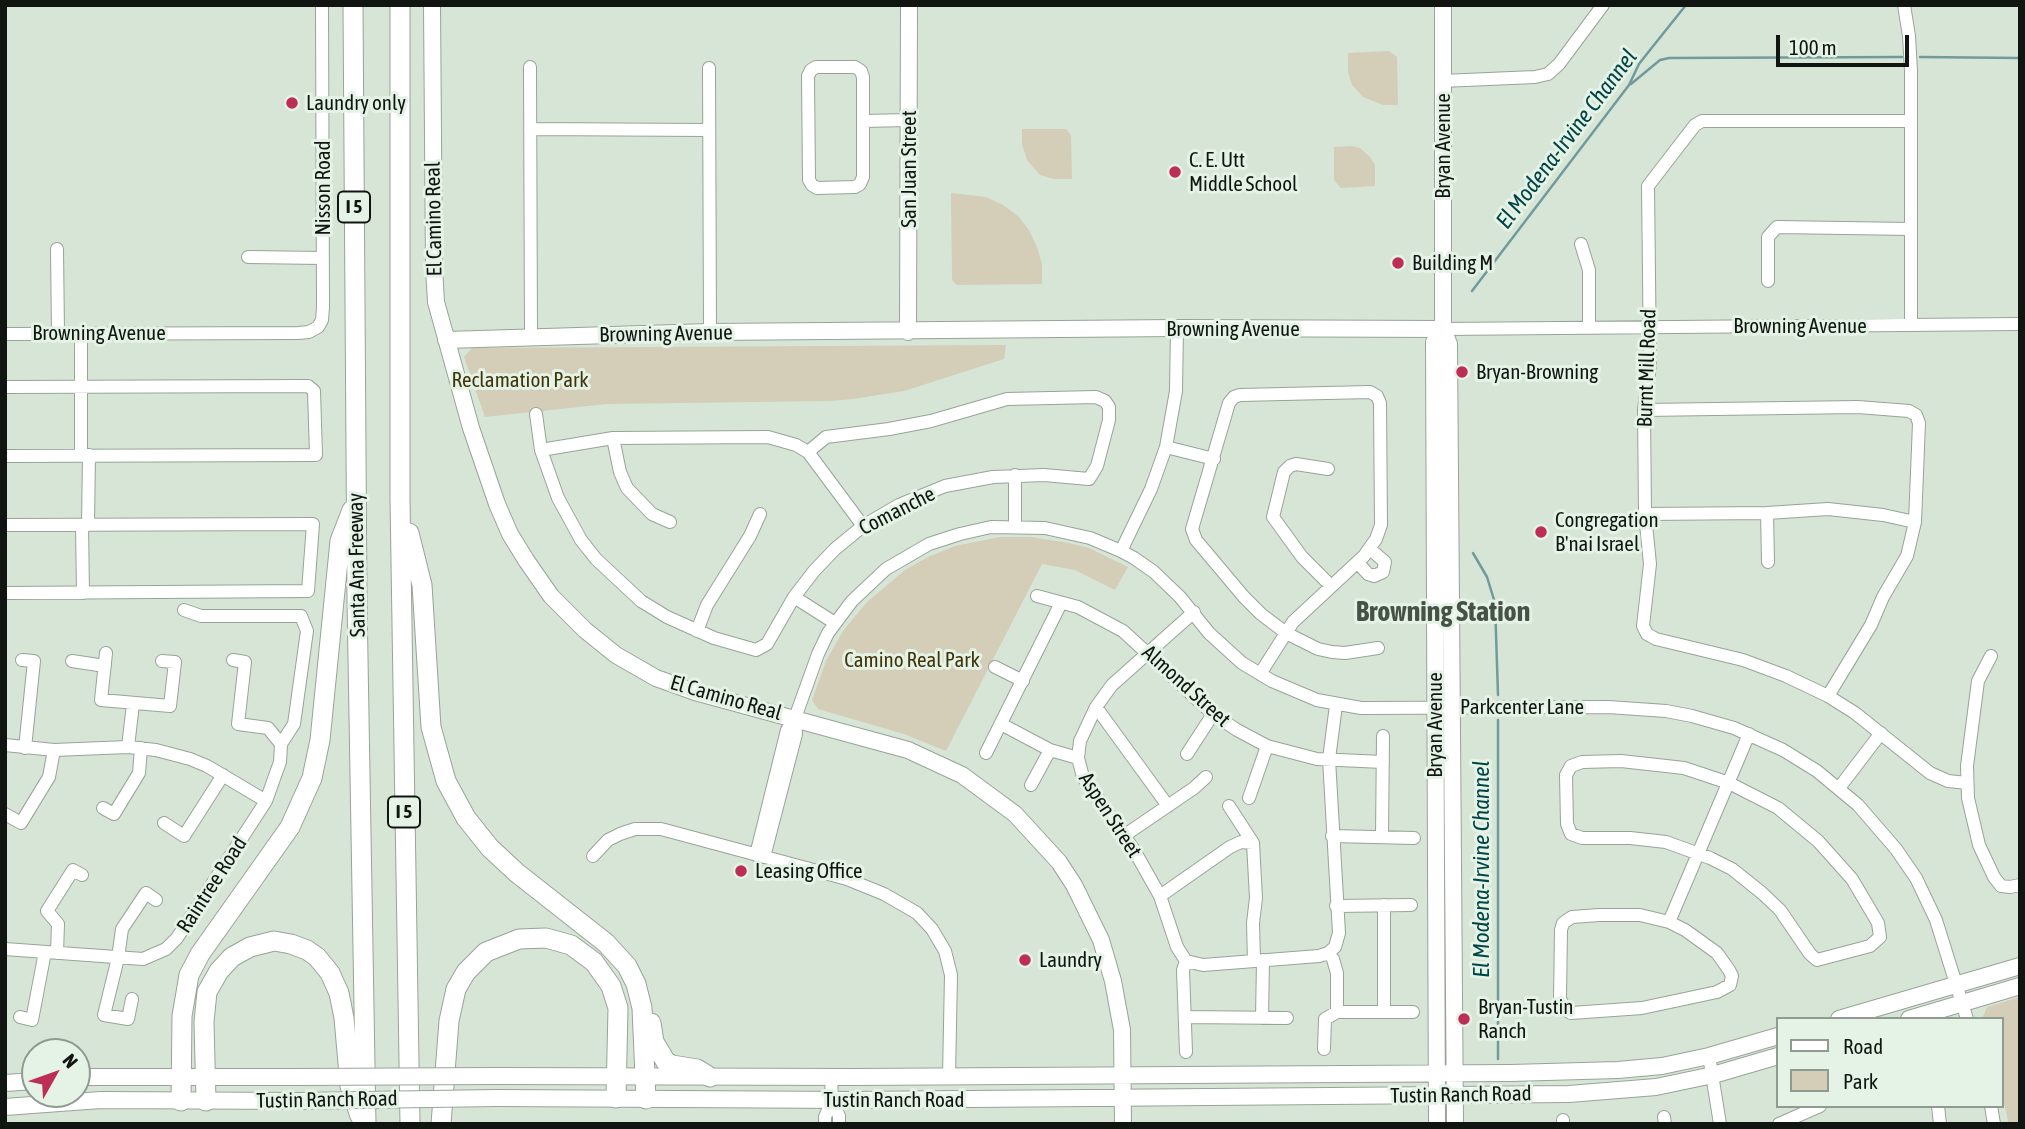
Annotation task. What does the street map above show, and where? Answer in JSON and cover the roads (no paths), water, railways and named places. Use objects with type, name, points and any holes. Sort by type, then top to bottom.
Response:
[{"type":"highway","name":"Santa Ana Freeway","points":[[353,5],[364,1124]]},
{"type":"highway","name":"Santa Ana Freeway","points":[[400,5],[401,499],[410,1124]]},
{"type":"highway","points":[[181,1101],[182,1016],[189,975],[200,954],[290,827],[312,778],[320,740],[340,541],[357,499]]},
{"type":"highway","points":[[401,499],[422,585],[431,727],[439,762],[452,793],[466,818],[490,848],[606,943],[622,960],[644,996],[654,1041],[660,1055],[669,1064],[697,1069],[710,1077]]},
{"type":"highway","points":[[441,1124],[453,998],[460,981],[472,964],[486,952],[509,941],[536,937],[563,942],[579,949],[600,970],[611,986],[618,1008],[616,1098]]},
{"type":"highway","points":[[206,1101],[204,1022],[207,992],[219,971],[232,957],[250,947],[274,941],[291,944],[317,957],[330,973],[339,993],[344,1018],[350,1086],[364,1124]]},
{"type":"highway","points":[[635,982],[642,1008],[646,1099]]},
{"type":"main road","name":"El Camino Real","points":[[432,5],[434,286],[471,428],[497,504],[510,534],[526,560],[551,596],[600,642],[656,678],[695,692],[888,744],[941,764],[981,788],[1015,814],[1038,837],[1074,885],[1101,940],[1113,981],[1122,1030],[1123,1124]]},
{"type":"main road","name":"San Juan Street","points":[[908,332],[909,5]]},
{"type":"main road","name":"Bryan Avenue","points":[[1443,5],[1443,329],[1434,342],[1455,1124]]},
{"type":"main road","name":"Browning Avenue","points":[[446,340],[710,332],[1443,329]]},
{"type":"main road","name":"Bryan Avenue","points":[[1437,1124],[1444,708]]},
{"type":"main road","points":[[1846,1017],[2020,966]]},
{"type":"main road","points":[[1915,1017],[2020,986]]},
{"type":"main road","name":"Tustin Ranch Road","points":[[91,1077],[831,1077],[1618,1070],[1662,1066],[1776,1037]]},
{"type":"main road","name":"Tustin Ranch Road","points":[[5,1107],[101,1100],[832,1100],[1437,1096],[1601,1092],[1656,1087],[1713,1075],[1776,1057]]},
{"type":"street","name":"Nisson Road","points":[[318,327],[322,320],[323,307],[322,5]]},
{"type":"street","points":[[1904,5],[1910,50],[1911,325]]},
{"type":"street","points":[[1442,81],[1535,77],[1548,74],[1559,64],[1598,7]]},
{"type":"street","points":[[530,67],[531,336]]},
{"type":"street","points":[[817,67],[855,67],[861,71],[863,121],[863,177],[860,184],[855,187],[817,188],[812,185],[809,180],[808,76],[811,70],[817,67]]},
{"type":"street","points":[[709,68],[710,332]]},
{"type":"street","points":[[863,121],[909,120]]},
{"type":"street","name":"Burnt Mill Road","points":[[1828,696],[1743,660],[1656,639],[1647,634],[1643,626],[1650,564],[1643,410],[1650,365],[1648,186],[1695,125],[1702,121],[1911,121]]},
{"type":"street","points":[[530,129],[709,130]]},
{"type":"street","points":[[1768,281],[1768,237],[1777,227],[1911,229]]},
{"type":"street","points":[[1581,244],[1589,270],[1589,328]]},
{"type":"street","points":[[57,248],[58,333]]},
{"type":"street","points":[[248,257],[323,258]]},
{"type":"street","name":"Browning Avenue","points":[[1443,329],[2020,324]]},
{"type":"street","name":"Browning Avenue","points":[[5,334],[309,332],[318,327]]},
{"type":"street","points":[[1121,551],[1151,489],[1166,447],[1177,391],[1177,328]]},
{"type":"street","points":[[81,334],[80,387],[85,455],[83,593]]},
{"type":"street","points":[[5,387],[308,386],[314,391],[316,455],[5,456]]},
{"type":"street","points":[[1260,674],[1286,633],[1302,612],[1358,563],[1370,549],[1381,525],[1380,403],[1377,396],[1370,392],[1234,397],[1229,403],[1192,534],[1244,597],[1286,633],[1318,649],[1332,652],[1345,653],[1378,648]]},
{"type":"street","name":"Comanche","points":[[697,631],[750,649],[761,649],[767,644],[794,597],[828,556],[863,526],[899,505],[933,490],[971,480],[1015,475],[1088,479],[1097,466],[1109,420],[1108,404],[1097,397],[1007,399],[931,421],[826,437],[808,452]]},
{"type":"street","points":[[1643,410],[1858,407],[1909,411],[1916,415],[1919,423],[1914,522],[1907,556],[1883,597],[1871,625],[1828,696],[1881,733],[1913,762],[1930,773],[1948,781],[1967,783]]},
{"type":"street","points":[[536,414],[541,450],[564,509],[581,540],[596,559],[641,601],[697,631],[707,606],[750,537],[760,514]]},
{"type":"street","points":[[541,450],[613,438],[768,437],[796,445],[808,452],[863,526]]},
{"type":"street","points":[[613,438],[620,472],[627,488],[652,514],[670,522]]},
{"type":"street","points":[[1166,447],[1214,459]]},
{"type":"street","points":[[1328,469],[1296,464],[1284,471],[1273,517],[1302,556],[1331,586]]},
{"type":"street","points":[[1015,475],[1016,527]]},
{"type":"street","points":[[1646,514],[1767,513],[1828,509],[1883,515],[1914,522]]},
{"type":"street","points":[[1767,513],[1768,562]]},
{"type":"street","points":[[5,525],[313,524],[308,591],[5,593]]},
{"type":"street","name":"Parkcenter Lane","points":[[760,856],[796,734],[795,718],[818,654],[835,623],[872,581],[915,551],[960,534],[991,527],[1065,531],[1121,551],[1154,572],[1226,649],[1260,674],[1300,694],[1336,705],[1361,708],[1637,708],[1692,716],[1749,734],[1800,760],[1839,788],[1876,823],[1916,878],[1936,920],[1966,1017]]},
{"type":"street","points":[[1358,563],[1368,574],[1374,576],[1383,572],[1385,562],[1370,549]]},
{"type":"street","name":"Almond Street","points":[[1037,596],[1078,607],[1123,631],[1213,715],[1267,746],[1303,757],[1383,762]]},
{"type":"street","points":[[794,597],[835,623]]},
{"type":"street","points":[[986,753],[1061,603]]},
{"type":"street","name":"Raintree Road","points":[[5,949],[143,959],[166,949],[177,939],[267,801],[280,762],[281,744],[294,724],[306,631],[301,616],[201,616],[184,610]]},
{"type":"street","name":"Aspen Street","points":[[1186,1052],[1183,970],[1186,961],[1177,947],[1160,896],[1125,835],[1083,778],[1078,758],[1080,741],[1096,707],[1112,685],[1150,654],[1194,612]]},
{"type":"street","points":[[1991,656],[1978,681],[1967,783],[1970,814],[1979,845],[1994,877],[2001,886],[2020,885]]},
{"type":"street","points":[[72,661],[105,659],[101,700],[177,707],[169,662]]},
{"type":"street","points":[[22,660],[34,661],[25,748]]},
{"type":"street","points":[[233,660],[245,662],[238,731],[268,728],[281,744]]},
{"type":"street","points":[[995,667],[1023,681]]},
{"type":"street","points":[[128,747],[134,704]]},
{"type":"street","points":[[1186,961],[1203,965],[1319,956],[1335,947],[1338,940],[1329,759],[1336,705]]},
{"type":"street","points":[[1096,707],[1168,806]]},
{"type":"street","points":[[1187,754],[1213,715]]},
{"type":"street","points":[[1001,724],[1050,750],[1078,758]]},
{"type":"street","points":[[1839,788],[1881,733]]},
{"type":"street","points":[[1669,922],[1749,734]]},
{"type":"street","points":[[1382,837],[1383,736]]},
{"type":"street","points":[[5,745],[54,750],[141,748],[190,759],[267,801]]},
{"type":"street","points":[[1249,798],[1267,746]]},
{"type":"street","points":[[103,808],[114,814],[139,773],[141,748]]},
{"type":"street","points":[[5,814],[21,823],[49,777],[54,750]]},
{"type":"street","points":[[1031,785],[1050,750]]},
{"type":"street","points":[[1581,762],[1655,764],[1684,768],[1729,783],[1778,808],[1818,841],[1859,890],[1878,923],[1880,937],[1870,946],[1817,960],[1780,910],[1732,869],[1700,853],[1665,842],[1630,838],[1582,838],[1571,834],[1567,824],[1566,775],[1571,765],[1581,762]]},
{"type":"street","points":[[164,823],[184,836],[223,775]]},
{"type":"street","points":[[1125,835],[1206,776]]},
{"type":"street","points":[[1229,806],[1253,843],[1256,898],[1253,923],[1259,960],[1262,1018]]},
{"type":"street","points":[[593,856],[608,840],[635,829],[661,829],[847,879],[873,889],[917,913],[932,929],[945,951],[951,975],[949,1076]]},
{"type":"street","points":[[1332,836],[1414,838]]},
{"type":"street","points":[[1160,896],[1230,847],[1241,842],[1253,843]]},
{"type":"street","points":[[20,1017],[32,1020],[58,924],[42,908],[73,870],[82,875]]},
{"type":"street","points":[[132,999],[128,1019],[104,1015],[122,929],[146,893],[156,900]]},
{"type":"street","points":[[1384,905],[1384,1012]]},
{"type":"street","points":[[1336,906],[1411,905]]},
{"type":"street","points":[[1599,915],[1640,915],[1669,922],[1703,941],[1717,953],[1732,976],[1730,985],[1717,992],[1642,1008],[1576,1014],[1566,1010],[1560,999],[1563,923],[1572,917],[1599,915]]},
{"type":"street","points":[[1328,953],[1337,974],[1337,1012]]},
{"type":"street","points":[[1324,1049],[1325,1020],[1337,1012],[1413,1012]]},
{"type":"street","points":[[1186,1017],[1287,1018]]},
{"type":"street","points":[[1709,1056],[1720,1124]]},
{"type":"street","points":[[831,1077],[832,1100],[839,1116],[839,1124]]},
{"type":"street","points":[[825,1124],[832,1100]]},
{"type":"street","points":[[1779,1124],[1815,1108]]},
{"type":"waterway","name":"El Modena-Irvine Channel","points":[[1472,291],[1629,85],[1639,64],[1686,5]]},
{"type":"waterway","points":[[1631,84],[1660,60],[1669,58],[1902,57]]},
{"type":"waterway","points":[[1920,57],[2020,58]]},
{"type":"waterway","name":"El Modena-Irvine Channel","points":[[1473,553],[1487,577],[1495,603],[1498,695]]},
{"type":"waterway","name":"El Modena-Irvine Channel","points":[[1498,720],[1498,1059]]},
{"type":"place","name":"Laundry only","points":[[292,103]]},
{"type":"place","name":"C. E. Utt Middle School","points":[[1175,172]]},
{"type":"place","name":"Building M","points":[[1398,263]]},
{"type":"place","name":"Bryan-Browning","points":[[1462,372]]},
{"type":"place","name":"Congregation B'nai Israel","points":[[1541,532]]},
{"type":"place","name":"Leasing Office","points":[[741,871]]},
{"type":"place","name":"Laundry","points":[[1025,960]]},
{"type":"place","name":"Bryan-Tustin Ranch","points":[[1464,1019]]},
{"type":"district","name":"Browning Station","points":[[1443,612]]},
{"type":"park label","name":"Reclamation Park","points":[[520,380]]},
{"type":"park label","name":"Camino Real Park","points":[[912,660]]}]
